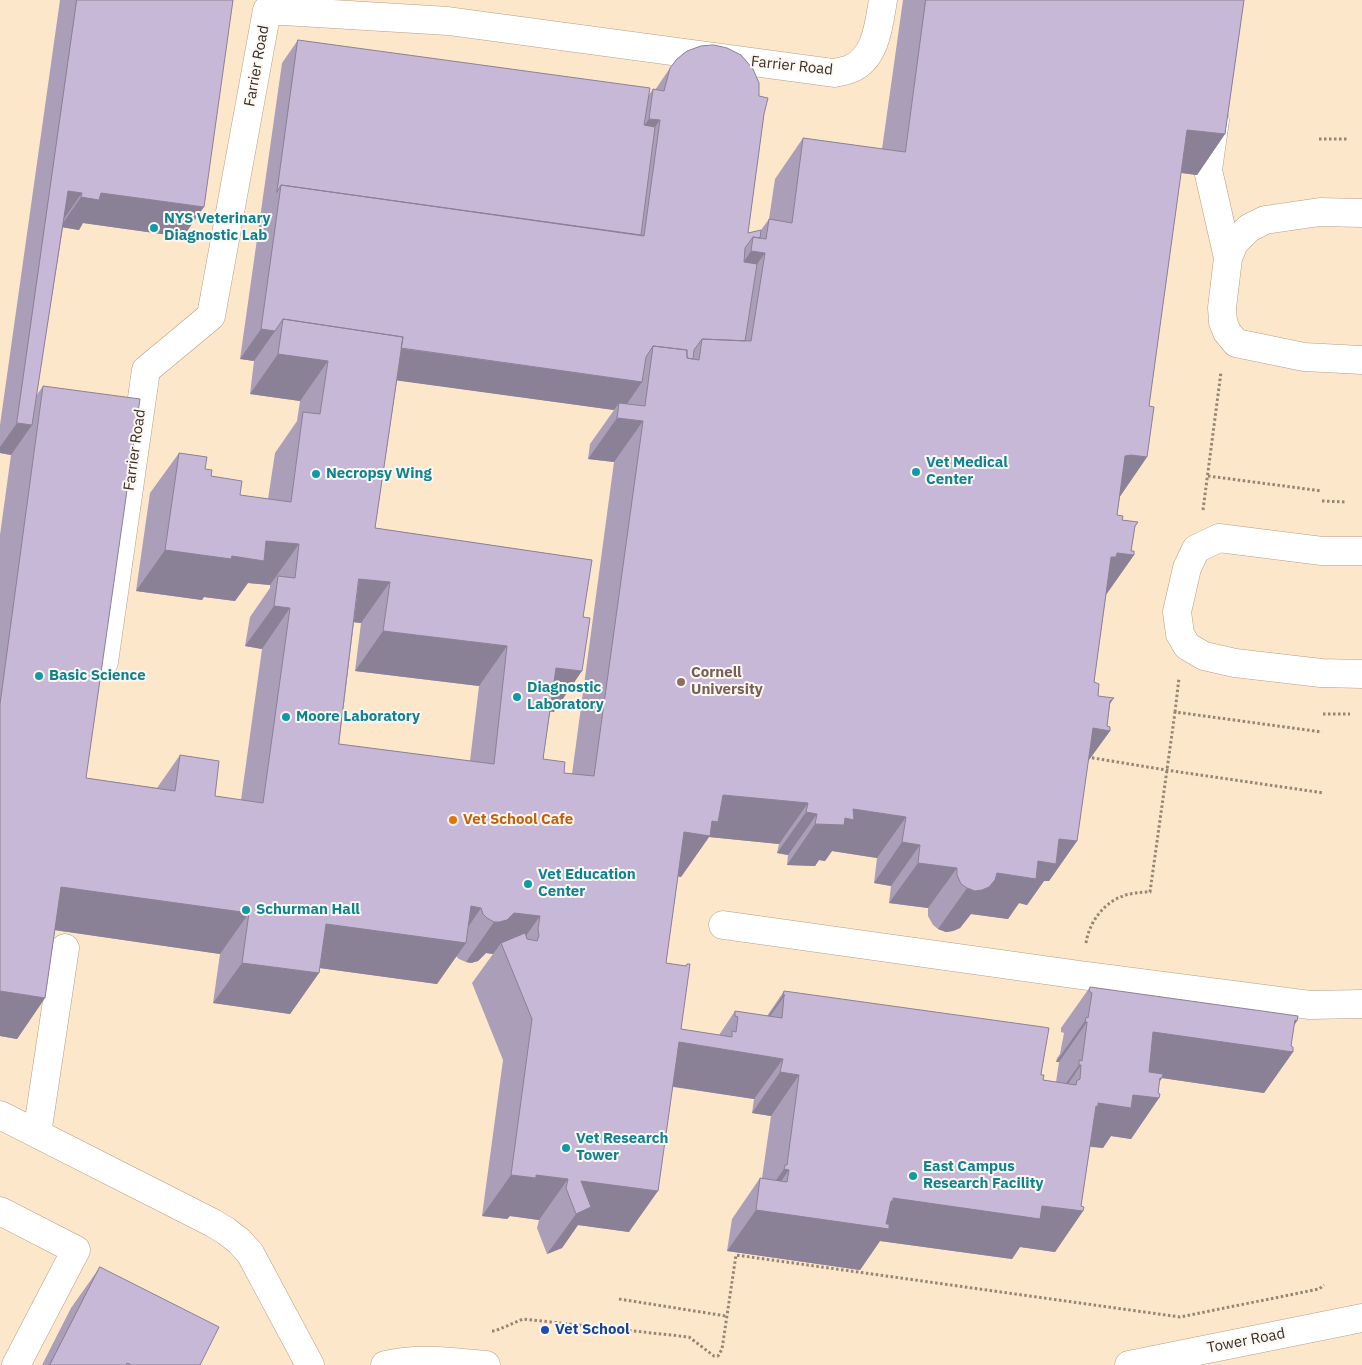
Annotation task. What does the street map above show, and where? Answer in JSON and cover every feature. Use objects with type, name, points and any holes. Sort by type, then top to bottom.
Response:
[{"type":"street","name":"Farrier Road","points":[[104,662],[146,370],[210,316],[267,10],[448,21],[834,73],[851,69],[864,59],[879,29],[882,0]]},
{"type":"street","points":[[1219,94],[1208,170],[1228,258]]},
{"type":"street","points":[[1362,213],[1320,212],[1265,220],[1249,228],[1234,243],[1228,258],[1222,308],[1223,322],[1227,332],[1236,343],[1304,357],[1362,360]]},
{"type":"street","points":[[1362,551],[1322,552],[1219,538],[1196,549],[1187,568],[1177,612],[1180,634],[1187,646],[1204,656],[1235,663],[1321,673],[1362,674]]},
{"type":"street","points":[[723,925],[1080,976],[1310,1005],[1362,1004]]},
{"type":"street","points":[[37,1134],[65,948]]},
{"type":"street","points":[[0,1115],[213,1223],[239,1241],[250,1253],[310,1365]]},
{"type":"street","points":[[0,1211],[76,1250],[16,1365]]},
{"type":"street","name":"Tower Road","points":[[1129,1365],[1362,1318]]},
{"type":"street","points":[[385,1365],[397,1362],[441,1361],[486,1365]]},
{"type":"path","points":[[1319,139],[1347,139]]},
{"type":"path","points":[[1208,476],[1322,491]]},
{"type":"path","points":[[1322,501],[1347,502]]},
{"type":"path","points":[[1080,976],[1086,938],[1091,925],[1102,909],[1121,896],[1131,893],[1150,892],[1175,712],[1322,732]]},
{"type":"path","points":[[1323,714],[1350,714]]},
{"type":"path","points":[[1080,756],[1324,793]]},
{"type":"path","points":[[488,1331],[496,1332],[523,1319],[689,1337],[714,1356],[718,1356],[722,1348],[736,1255],[1180,1318],[1319,1289],[1324,1285]]},
{"type":"path","points":[[619,1300],[726,1316]]},
{"type":"building","name":"NYS Veterinary Diagnostic Lab","points":[[77,0],[233,0],[204,207],[101,193],[99,200],[81,197],[82,193],[68,191],[32,425],[17,423]]},
{"type":"building","points":[[926,0],[1244,0],[1225,134],[1187,130],[1149,406],[1154,407],[1147,457],[1125,456],[1117,515],[1123,516],[1122,520],[1138,522],[1135,526],[1131,551],[1134,551],[1134,555],[1117,553],[1116,557],[1111,557],[1094,682],[1099,684],[1098,696],[1114,698],[1110,701],[1107,726],[1110,727],[1110,731],[1093,728],[1077,841],[1059,839],[1056,864],[1038,861],[1036,879],[997,873],[995,880],[989,887],[975,891],[961,884],[957,875],[957,868],[918,863],[920,845],[902,842],[906,817],[853,809],[854,820],[845,818],[844,825],[815,824],[817,814],[806,812],[808,803],[723,795],[718,822],[712,821],[710,836],[684,832],[666,963],[686,966],[690,964],[681,1029],[732,1037],[732,1031],[736,1032],[738,1017],[735,1016],[735,1011],[782,1018],[784,991],[1043,1027],[1049,1028],[1041,1074],[1044,1075],[1043,1080],[1076,1085],[1077,1080],[1080,1079],[1081,1065],[1079,1065],[1079,1060],[1082,1061],[1087,1023],[1085,1021],[1086,1017],[1088,1018],[1092,993],[1089,991],[1090,987],[1298,1016],[1297,1021],[1295,1020],[1291,1046],[1293,1047],[1293,1052],[1153,1032],[1149,1072],[1163,1074],[1162,1078],[1160,1078],[1159,1098],[1133,1095],[1131,1108],[1098,1103],[1081,1206],[1084,1207],[1083,1211],[1042,1206],[1040,1219],[893,1198],[886,1224],[889,1224],[889,1229],[756,1210],[760,1178],[787,1182],[789,1170],[784,1169],[785,1165],[787,1165],[799,1075],[780,1072],[783,1059],[679,1042],[658,1191],[581,1181],[591,1207],[576,1214],[566,1188],[568,1179],[536,1175],[536,1178],[511,1175],[532,1019],[501,943],[525,933],[527,939],[537,941],[540,916],[514,913],[507,920],[494,922],[483,914],[481,908],[471,906],[466,943],[326,924],[319,973],[242,963],[249,913],[61,887],[45,998],[0,991],[0,704],[43,386],[140,399],[86,778],[175,791],[180,755],[219,761],[215,796],[263,803],[290,608],[274,606],[278,576],[295,578],[299,544],[266,541],[264,561],[232,556],[231,559],[165,550],[179,453],[207,457],[205,469],[212,470],[211,476],[242,481],[240,495],[291,502],[303,412],[320,414],[328,361],[278,354],[283,319],[403,337],[375,528],[592,560],[583,617],[590,618],[582,671],[556,668],[543,759],[565,762],[564,773],[594,776],[643,421],[617,418],[619,403],[645,406],[653,346],[687,350],[687,358],[699,360],[702,339],[751,341],[765,253],[751,251],[753,237],[766,239],[769,219],[792,223],[803,138],[905,152]],"holes":[[[359,579],[390,582],[383,631],[507,646],[494,764],[339,744]]]},
{"type":"building","points":[[298,40],[650,88],[644,125],[655,127],[641,235],[281,185],[277,192]]},
{"type":"building","points":[[714,45],[727,48],[741,55],[753,69],[759,83],[759,96],[768,98],[764,114],[748,233],[761,230],[760,238],[753,237],[745,248],[744,262],[757,264],[745,341],[702,339],[694,350],[693,359],[687,358],[687,350],[653,346],[646,357],[642,382],[401,348],[403,337],[283,319],[275,331],[261,329],[281,185],[644,236],[660,120],[649,119],[653,89],[664,91],[670,68],[687,51],[701,46]]},
{"type":"building","points":[[100,1267],[219,1327],[200,1365],[132,1365],[127,1363],[126,1365],[50,1365]]},
{"type":"place","name":"NYS Veterinary Diagnostic Lab","points":[[154,228]]},
{"type":"place","name":"Vet Medical Center","points":[[916,472]]},
{"type":"place","name":"Necropsy Wing","points":[[316,474]]},
{"type":"place","name":"Basic Science","points":[[39,676]]},
{"type":"place","name":"Cornell University","points":[[681,682]]},
{"type":"place","name":"Diagnostic Laboratory","points":[[517,697]]},
{"type":"place","name":"Moore Laboratory","points":[[286,717]]},
{"type":"place","name":"Vet School Cafe","points":[[453,820]]},
{"type":"place","name":"Vet Education Center","points":[[528,884]]},
{"type":"place","name":"Schurman Hall","points":[[246,910]]},
{"type":"place","name":"Vet Research Tower","points":[[566,1148]]},
{"type":"place","name":"East Campus Research Facility","points":[[913,1176]]},
{"type":"place","name":"Vet School","points":[[545,1330]]}]
